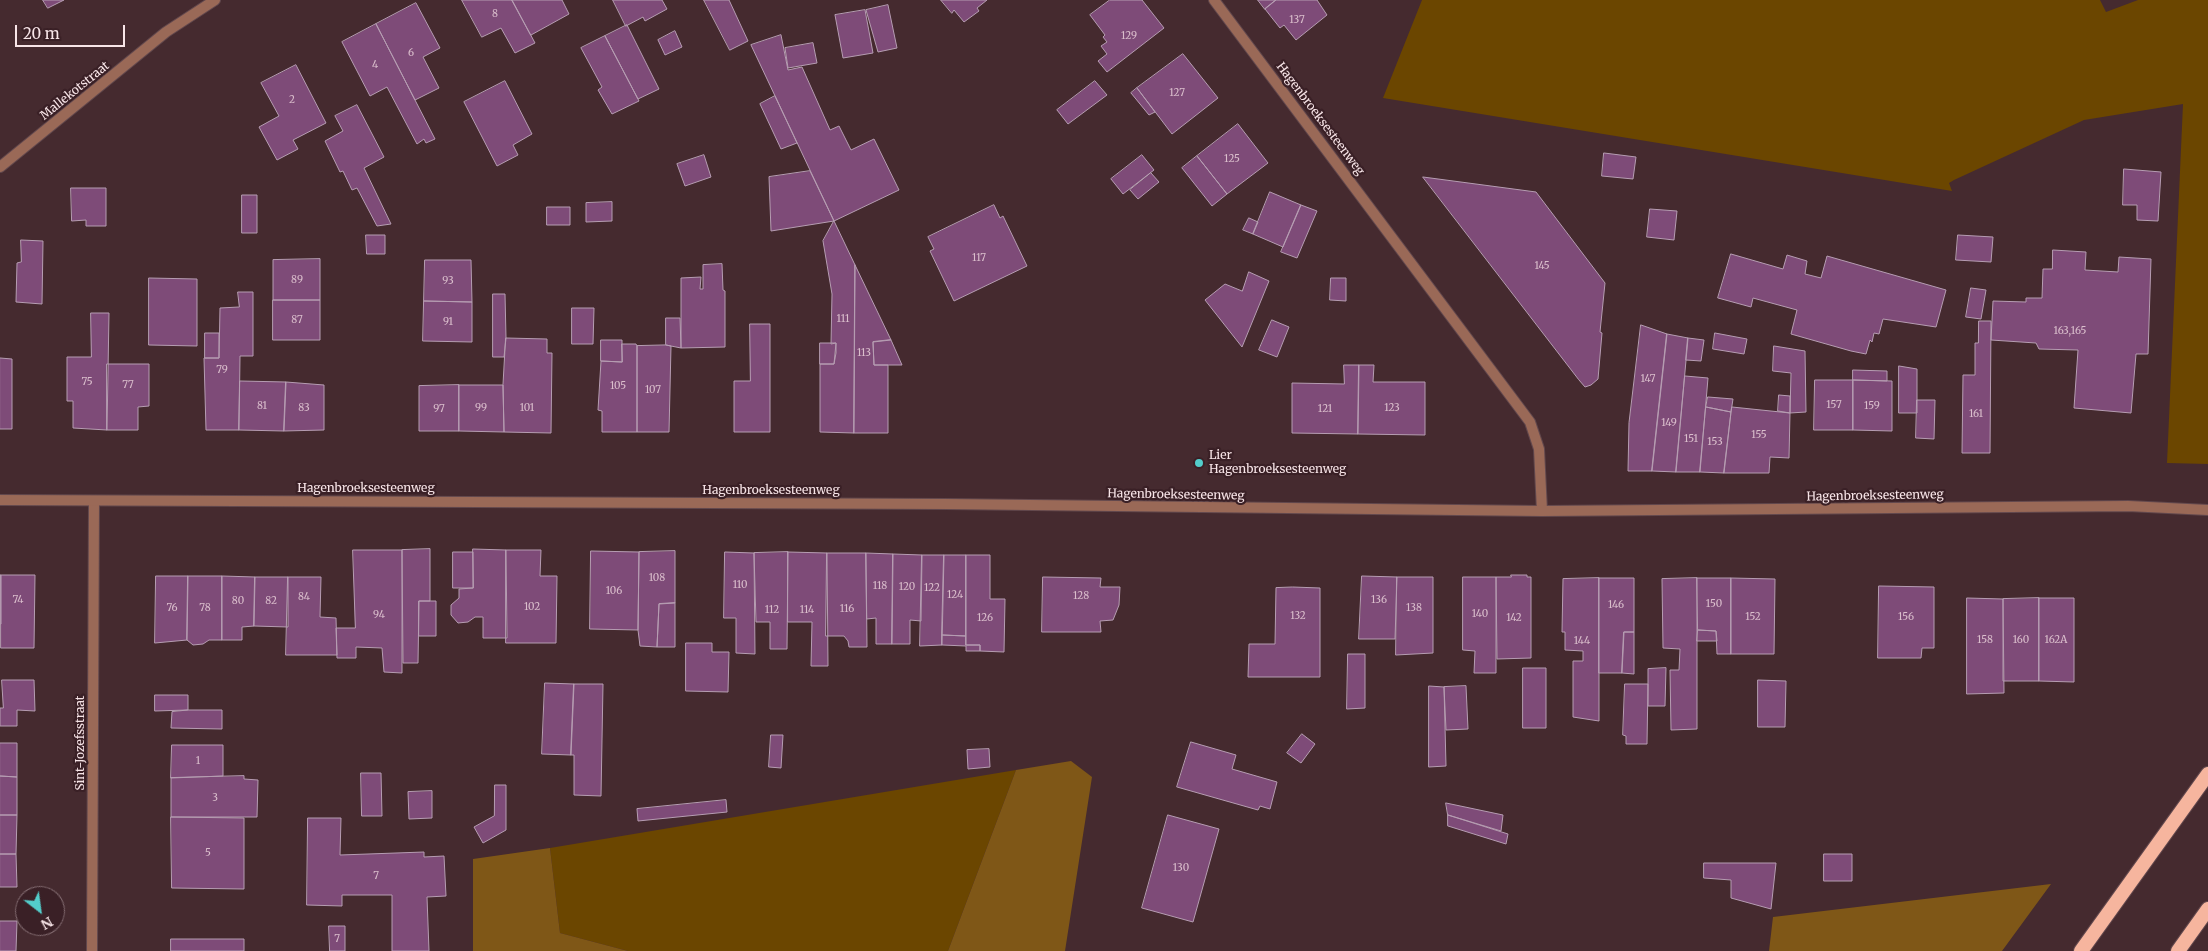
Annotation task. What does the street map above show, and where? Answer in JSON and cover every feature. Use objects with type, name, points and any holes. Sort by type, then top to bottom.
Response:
[{"type":"highway","points":[[2081,951],[2208,774]]},
{"type":"highway","points":[[2178,951],[2208,909]]},
{"type":"street","name":"Mallekotstraat","points":[[0,167],[166,32],[214,0]]},
{"type":"street","name":"Hagenbroeksesteenweg","points":[[1214,0],[1530,422],[1539,449],[1542,511]]},
{"type":"street","name":"Hagenbroeksesteenweg","points":[[0,500],[946,504],[1542,511],[2128,506],[2208,510]]},
{"type":"street","name":"Sint-Jozefsstraat","points":[[92,951],[94,500]]},
{"type":"shaded area","points":[[1422,0],[2100,0],[2106,12],[2138,0],[2208,0],[2208,464],[2167,463],[2183,104],[2084,120],[1954,180],[1949,183],[1952,191],[1383,98]]},
{"type":"shaded area","points":[[1071,761],[1092,777],[1065,951],[948,951],[1016,770]]},
{"type":"shaded area","points":[[1016,770],[948,951],[628,951],[560,933],[550,848]]},
{"type":"shaded area","points":[[550,848],[560,933],[628,951],[473,951],[473,859]]},
{"type":"shaded area","points":[[2051,884],[2002,951],[1769,951],[1773,917]]},
{"type":"building","points":[[43,0],[64,0],[48,8]]},
{"type":"building","points":[[462,0],[512,0],[535,43],[515,53],[501,28],[482,37]]},
{"type":"building","points":[[512,0],[562,0],[569,14],[531,35]]},
{"type":"building","points":[[613,0],[662,0],[667,9],[645,21],[643,17],[626,26]]},
{"type":"building","points":[[704,0],[729,0],[748,41],[730,50]]},
{"type":"building","points":[[941,0],[987,0],[977,8],[979,11],[964,22],[954,10],[952,13]]},
{"type":"building","points":[[1110,0],[1142,0],[1164,28],[1107,72],[1098,61],[1107,54],[1101,46],[1107,42],[1103,37],[1105,35],[1090,15]]},
{"type":"building","points":[[1258,0],[1276,0],[1265,9]]},
{"type":"building","points":[[1276,0],[1317,0],[1327,15],[1296,40],[1284,25],[1280,28],[1265,9]]},
{"type":"building","points":[[416,3],[440,48],[423,57],[439,88],[415,100],[376,24]]},
{"type":"building","points":[[888,5],[897,48],[878,52],[866,10]]},
{"type":"building","points":[[865,10],[873,53],[843,58],[835,15]]},
{"type":"building","points":[[376,24],[435,139],[426,143],[424,139],[417,144],[387,87],[370,96],[342,42]]},
{"type":"building","points":[[627,25],[659,89],[638,99],[605,36]]},
{"type":"building","points":[[675,31],[682,47],[665,55],[658,40]]},
{"type":"building","points":[[781,35],[788,70],[802,67],[830,130],[839,126],[851,150],[874,139],[899,190],[834,221],[751,45]]},
{"type":"building","points":[[605,36],[639,101],[612,114],[598,90],[602,87],[581,48]]},
{"type":"building","points":[[813,43],[817,63],[788,68],[785,48]]},
{"type":"building","points":[[1183,54],[1218,98],[1172,134],[1137,88]]},
{"type":"building","points":[[296,65],[326,123],[293,140],[298,149],[277,160],[259,127],[279,116],[261,83]]},
{"type":"building","points":[[505,81],[532,134],[513,145],[518,155],[497,166],[464,102]]},
{"type":"building","points":[[1095,81],[1107,95],[1068,124],[1057,110]]},
{"type":"building","points":[[1137,88],[1155,112],[1149,115],[1131,93]]},
{"type":"building","points":[[775,96],[797,143],[781,149],[760,104]]},
{"type":"building","points":[[357,105],[384,157],[364,168],[391,224],[377,226],[357,188],[352,190],[343,171],[340,172],[325,141],[343,131],[335,116]]},
{"type":"building","points":[[1238,124],[1268,163],[1227,194],[1197,156]]},
{"type":"building","points":[[1604,153],[1636,157],[1633,179],[1602,176]]},
{"type":"building","points":[[704,155],[711,177],[685,186],[677,164]]},
{"type":"building","points":[[1142,155],[1154,170],[1123,194],[1111,179]]},
{"type":"building","points":[[1197,156],[1227,194],[1212,206],[1182,168]]},
{"type":"building","points":[[2124,169],[2161,172],[2158,221],[2137,220],[2137,205],[2123,205]]},
{"type":"building","points":[[810,171],[834,221],[771,231],[769,177]]},
{"type":"building","points":[[1151,173],[1159,182],[1138,199],[1130,190]]},
{"type":"building","points":[[1423,177],[1536,192],[1605,283],[1598,379],[1591,385],[1585,387],[1579,380]]},
{"type":"building","points":[[71,188],[106,188],[106,226],[86,226],[86,220],[72,221]]},
{"type":"building","points":[[1270,192],[1301,205],[1283,247],[1253,234]]},
{"type":"building","points":[[242,195],[257,195],[257,233],[242,233]]},
{"type":"building","points":[[612,202],[612,221],[586,222],[586,203]]},
{"type":"building","points":[[994,205],[1000,218],[1003,216],[1027,266],[954,301],[930,251],[934,249],[928,237]]},
{"type":"building","points":[[1301,205],[1317,211],[1297,258],[1281,252]]},
{"type":"building","points":[[547,207],[570,207],[570,225],[547,225]]},
{"type":"building","points":[[1650,209],[1677,211],[1674,240],[1647,237]]},
{"type":"building","points":[[1249,218],[1258,222],[1253,234],[1243,230]]},
{"type":"building","points":[[834,221],[855,265],[854,433],[820,432],[820,364],[834,364],[836,353],[836,343],[831,344],[832,294],[823,241]]},
{"type":"building","points":[[366,235],[385,235],[385,254],[367,254]]},
{"type":"building","points":[[1958,235],[1993,237],[1991,262],[1956,260]]},
{"type":"building","points":[[21,240],[43,241],[42,304],[16,302],[17,263],[21,262]]},
{"type":"building","points":[[2053,250],[2086,252],[2085,270],[2118,272],[2119,257],[2151,259],[2148,354],[2136,354],[2131,413],[2074,408],[2078,350],[2039,349],[2036,343],[1991,340],[1993,301],[2026,302],[2026,298],[2042,298],[2043,269],[2052,269]]},
{"type":"building","points":[[1731,254],[1783,269],[1787,255],[1807,261],[1805,274],[1821,278],[1827,256],[1946,290],[1936,327],[1883,319],[1879,334],[1874,333],[1866,354],[1791,334],[1797,310],[1753,298],[1751,307],[1718,298]]},
{"type":"building","points":[[320,259],[320,300],[273,300],[273,260]]},
{"type":"building","points":[[425,260],[471,260],[472,302],[424,301]]},
{"type":"building","points":[[722,264],[723,290],[725,291],[725,347],[681,348],[681,278],[701,277],[700,289],[703,289],[703,265]]},
{"type":"building","points":[[855,265],[891,340],[873,342],[874,365],[888,365],[888,433],[854,433]]},
{"type":"building","points":[[1249,272],[1269,281],[1242,347],[1205,300],[1225,284],[1242,291]]},
{"type":"building","points":[[149,278],[197,279],[197,346],[149,345]]},
{"type":"building","points":[[1331,278],[1346,278],[1346,301],[1330,300]]},
{"type":"building","points":[[1971,288],[1986,290],[1981,319],[1966,317]]},
{"type":"building","points":[[238,292],[253,292],[253,356],[240,356],[239,430],[206,430],[204,358],[219,358],[220,308],[239,307]]},
{"type":"building","points":[[493,294],[505,294],[506,338],[504,357],[493,357]]},
{"type":"building","points":[[273,300],[320,300],[320,340],[273,340]]},
{"type":"building","points":[[424,301],[472,302],[472,342],[423,341]]},
{"type":"building","points":[[572,308],[594,308],[593,344],[572,344]]},
{"type":"building","points":[[91,313],[109,313],[107,430],[73,428],[73,401],[67,401],[67,357],[91,357]]},
{"type":"building","points":[[666,318],[680,318],[681,348],[666,345]]},
{"type":"building","points":[[1272,320],[1289,327],[1277,357],[1259,350]]},
{"type":"building","points":[[1979,321],[1991,321],[1990,453],[1962,453],[1963,375],[1975,375],[1975,343],[1978,343]]},
{"type":"building","points":[[750,324],[770,324],[770,432],[734,432],[734,381],[750,381]]},
{"type":"building","points":[[1641,325],[1667,334],[1652,471],[1628,471],[1629,423]]},
{"type":"building","points":[[205,333],[219,333],[219,358],[205,358]]},
{"type":"building","points":[[1715,333],[1747,339],[1744,354],[1713,349]]},
{"type":"building","points":[[1667,334],[1688,338],[1676,472],[1652,471]]},
{"type":"building","points":[[506,338],[547,339],[547,353],[552,353],[551,433],[504,432],[503,385]]},
{"type":"building","points":[[1688,338],[1704,340],[1701,361],[1686,360]]},
{"type":"building","points":[[601,340],[622,340],[622,362],[601,361]]},
{"type":"building","points":[[891,340],[902,365],[874,365],[873,342]]},
{"type":"building","points":[[820,343],[836,343],[834,364],[820,364]]},
{"type":"building","points":[[622,344],[636,344],[637,346],[637,432],[602,432],[602,411],[598,410],[601,361],[622,362]]},
{"type":"building","points":[[637,346],[671,346],[669,432],[637,432]]},
{"type":"building","points":[[1774,346],[1805,351],[1806,412],[1790,413],[1791,373],[1773,371]]},
{"type":"building","points":[[0,358],[12,359],[12,429],[0,429]]},
{"type":"building","points":[[107,364],[149,364],[149,406],[138,407],[138,430],[107,430]]},
{"type":"building","points":[[1344,365],[1359,365],[1358,434],[1292,433],[1292,383],[1344,384]]},
{"type":"building","points":[[1359,365],[1374,365],[1373,382],[1425,382],[1425,435],[1358,434]]},
{"type":"building","points":[[1899,366],[1917,369],[1917,413],[1899,413]]},
{"type":"building","points":[[1853,370],[1887,371],[1887,381],[1853,380]]},
{"type":"building","points":[[1685,376],[1708,378],[1700,472],[1676,472]]},
{"type":"building","points":[[1815,380],[1853,380],[1853,430],[1814,430]]},
{"type":"building","points":[[1853,380],[1892,381],[1892,431],[1853,430]]},
{"type":"building","points":[[240,381],[286,382],[284,431],[239,430]]},
{"type":"building","points":[[286,382],[324,385],[324,430],[284,431]]},
{"type":"building","points":[[459,385],[459,431],[419,431],[419,386]]},
{"type":"building","points":[[459,385],[503,385],[504,432],[459,431]]},
{"type":"building","points":[[1779,395],[1790,396],[1790,413],[1778,411]]},
{"type":"building","points":[[1708,397],[1733,399],[1731,412],[1706,407]]},
{"type":"building","points":[[1917,400],[1935,400],[1934,439],[1916,438]]},
{"type":"building","points":[[1706,407],[1731,412],[1724,473],[1700,472]]},
{"type":"building","points":[[1732,407],[1790,413],[1789,458],[1770,457],[1769,473],[1724,473]]},
{"type":"building","points":[[430,549],[430,601],[419,601],[418,663],[403,663],[402,550]]},
{"type":"building","points":[[473,549],[506,550],[507,638],[483,638],[483,617],[475,617],[468,622],[458,623],[451,615],[451,605],[459,598],[459,589],[473,588]]},
{"type":"building","points":[[353,550],[402,550],[402,673],[384,672],[382,648],[356,647],[356,658],[337,658],[336,628],[355,628]]},
{"type":"building","points":[[506,550],[541,550],[540,576],[557,576],[556,643],[506,643]]},
{"type":"building","points":[[591,551],[639,552],[638,630],[590,629]]},
{"type":"building","points":[[675,551],[675,603],[659,604],[657,647],[640,646],[638,630],[639,552]]},
{"type":"building","points":[[453,552],[473,552],[473,588],[453,588]]},
{"type":"building","points":[[725,552],[754,553],[755,654],[736,653],[736,618],[724,618]]},
{"type":"building","points":[[788,552],[787,649],[770,649],[770,622],[756,622],[754,553]]},
{"type":"building","points":[[788,552],[827,553],[828,666],[811,666],[812,622],[788,622]]},
{"type":"building","points":[[827,553],[866,553],[867,647],[849,647],[848,641],[844,636],[826,636]]},
{"type":"building","points":[[866,553],[893,554],[892,644],[876,644],[876,618],[867,619]]},
{"type":"building","points":[[893,554],[922,555],[921,621],[910,620],[910,644],[892,644]]},
{"type":"building","points":[[922,555],[944,555],[942,645],[920,646]]},
{"type":"building","points":[[944,555],[966,555],[966,636],[942,635]]},
{"type":"building","points":[[966,555],[990,555],[990,599],[1005,599],[1004,652],[980,651],[980,645],[966,645]]},
{"type":"building","points":[[1,575],[1,624],[0,624]]},
{"type":"building","points":[[1,575],[35,575],[34,648],[1,648]]},
{"type":"building","points":[[1511,575],[1527,575],[1527,577],[1531,577],[1531,658],[1497,659],[1496,577],[1511,577]]},
{"type":"building","points":[[156,576],[188,576],[187,640],[155,643]]},
{"type":"building","points":[[188,576],[222,576],[222,640],[209,640],[203,644],[193,645],[187,640]]},
{"type":"building","points":[[222,576],[255,577],[254,626],[242,627],[242,640],[222,640]]},
{"type":"building","points":[[1362,576],[1397,577],[1395,639],[1359,639]]},
{"type":"building","points":[[255,577],[288,577],[288,627],[254,626]]},
{"type":"building","points":[[288,577],[321,577],[320,617],[336,618],[337,655],[286,655]]},
{"type":"building","points":[[1043,577],[1101,578],[1100,587],[1120,587],[1119,605],[1113,620],[1100,621],[1101,632],[1042,632]]},
{"type":"building","points":[[1397,577],[1433,577],[1433,653],[1396,655]]},
{"type":"building","points":[[1463,577],[1496,577],[1496,673],[1474,673],[1475,651],[1463,650]]},
{"type":"building","points":[[1599,578],[1599,721],[1573,717],[1573,661],[1583,661],[1583,651],[1565,650],[1565,632],[1562,632],[1563,579]]},
{"type":"building","points":[[1599,578],[1634,578],[1634,632],[1624,632],[1622,673],[1599,673]]},
{"type":"building","points":[[1697,578],[1697,729],[1671,730],[1670,670],[1679,670],[1680,649],[1663,648],[1662,579]]},
{"type":"building","points":[[1697,578],[1731,578],[1731,654],[1717,654],[1716,631],[1698,630]]},
{"type":"building","points":[[1731,578],[1775,579],[1774,654],[1731,654]]},
{"type":"building","points":[[1879,586],[1934,587],[1934,648],[1922,648],[1921,658],[1878,658]]},
{"type":"building","points":[[1276,588],[1320,588],[1320,677],[1248,677],[1249,644],[1275,644]]},
{"type":"building","points":[[1967,598],[2003,599],[2004,693],[1967,694]]},
{"type":"building","points":[[2039,598],[2039,681],[2003,681],[2003,599]]},
{"type":"building","points":[[2039,598],[2074,598],[2074,682],[2039,681]]},
{"type":"building","points":[[419,601],[436,601],[436,636],[419,636]]},
{"type":"building","points":[[675,603],[675,647],[657,647],[659,604]]},
{"type":"building","points":[[1698,630],[1716,631],[1717,641],[1697,641]]},
{"type":"building","points":[[1624,632],[1634,632],[1634,674],[1622,673]]},
{"type":"building","points":[[942,635],[966,636],[966,645],[980,645],[980,651],[966,651],[966,646],[942,645]]},
{"type":"building","points":[[686,643],[712,643],[712,652],[729,652],[728,692],[686,691]]},
{"type":"building","points":[[1348,654],[1365,654],[1365,708],[1347,709]]},
{"type":"building","points":[[1523,668],[1546,668],[1546,728],[1523,728]]},
{"type":"building","points":[[1666,668],[1665,706],[1648,706],[1648,669]]},
{"type":"building","points":[[2,680],[34,680],[35,711],[17,710],[17,726],[0,726],[0,708],[3,708]]},
{"type":"building","points":[[1758,680],[1786,681],[1785,727],[1758,727]]},
{"type":"building","points":[[545,683],[574,684],[571,755],[542,754]]},
{"type":"building","points":[[574,684],[603,684],[601,796],[574,795],[574,755],[571,755]]},
{"type":"building","points":[[1625,684],[1648,684],[1647,744],[1626,744],[1626,736],[1623,735]]},
{"type":"building","points":[[1429,686],[1444,687],[1446,766],[1429,767]]},
{"type":"building","points":[[1466,686],[1468,729],[1446,730],[1444,687]]},
{"type":"building","points":[[155,695],[188,695],[188,710],[155,711]]},
{"type":"building","points":[[222,710],[222,729],[171,728],[172,712]]},
{"type":"building","points":[[1302,734],[1315,744],[1301,763],[1287,753]]},
{"type":"building","points":[[771,735],[783,735],[781,768],[769,767]]},
{"type":"building","points":[[1191,742],[1236,755],[1232,769],[1277,782],[1270,809],[1260,806],[1258,810],[1177,787]]},
{"type":"building","points":[[0,743],[17,743],[17,777],[0,776]]},
{"type":"building","points":[[172,745],[223,745],[223,776],[171,778]]},
{"type":"building","points":[[989,749],[990,767],[968,769],[967,750]]},
{"type":"building","points":[[361,773],[381,773],[382,816],[362,816]]},
{"type":"building","points":[[0,776],[17,777],[17,815],[0,815]]},
{"type":"building","points":[[244,776],[244,779],[258,780],[257,817],[171,817],[171,778]]},
{"type":"building","points":[[495,785],[506,785],[506,830],[483,843],[474,827],[494,816]]},
{"type":"building","points":[[432,791],[432,818],[409,819],[408,792]]},
{"type":"building","points":[[726,800],[727,812],[638,821],[637,809]]},
{"type":"building","points":[[1446,803],[1503,815],[1501,831],[1448,815]]},
{"type":"building","points":[[0,815],[17,815],[16,854],[0,854]]},
{"type":"building","points":[[1168,815],[1219,829],[1193,922],[1142,908]]},
{"type":"building","points":[[1448,815],[1508,834],[1506,844],[1448,826]]},
{"type":"building","points":[[171,817],[244,818],[244,889],[172,888]]},
{"type":"building","points":[[308,818],[341,818],[340,855],[424,852],[424,857],[444,856],[446,896],[427,897],[429,951],[392,951],[392,895],[342,895],[342,906],[307,905]]},
{"type":"building","points":[[0,854],[16,854],[17,886],[0,887]]},
{"type":"building","points":[[1824,854],[1852,854],[1852,881],[1824,881]]},
{"type":"building","points":[[1704,863],[1776,863],[1771,909],[1731,898],[1731,880],[1704,878]]},
{"type":"building","points":[[0,921],[15,921],[16,951],[0,951]]},
{"type":"building","points":[[329,926],[345,926],[345,951],[330,951]]},
{"type":"building","points":[[171,939],[244,939],[244,951],[171,951]]},
{"type":"place","name":"Lier Hagenbroeksesteenweg","points":[[1199,463]]}]
